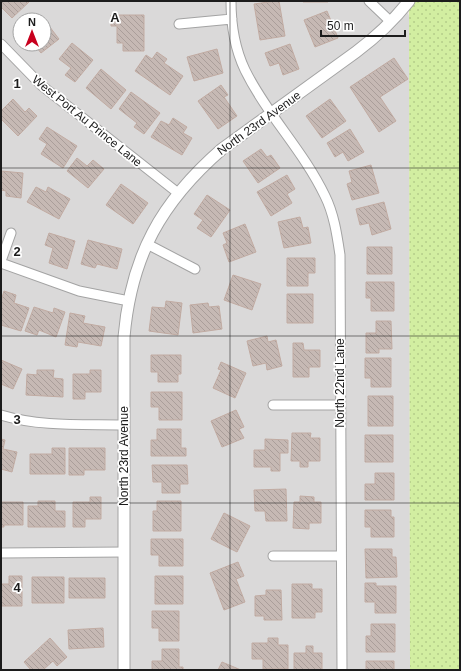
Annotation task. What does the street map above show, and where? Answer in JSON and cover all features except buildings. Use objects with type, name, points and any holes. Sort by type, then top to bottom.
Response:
[{"type":"street","name":"North 22nd Lane","points":[[231,1],[232,19],[237,45],[244,68],[253,86],[314,173],[332,212],[338,235],[340,255],[342,670]]},
{"type":"street","points":[[369,1],[391,22]]},
{"type":"street","name":"North 23rd Avenue","points":[[124,670],[124,337],[129,301],[136,271],[147,244],[161,218],[178,193],[203,166],[222,149],[374,38],[391,22],[409,1]]},
{"type":"street","points":[[179,24],[232,19]]},
{"type":"street","name":"West Port Au Prince Lane","points":[[1,44],[42,86],[178,193]]},
{"type":"street","points":[[11,233],[1,262],[79,290],[129,301]]},
{"type":"street","points":[[147,244],[195,269]]},
{"type":"street","points":[[273,405],[340,405]]},
{"type":"street","points":[[1,415],[30,422],[55,424],[124,425]]},
{"type":"street","points":[[1,553],[124,552]]},
{"type":"street","points":[[273,556],[341,556]]},
{"type":"shaded area","points":[[1,1],[403,1],[409,16],[410,670],[1,670]]},
{"type":"green space","points":[[409,1],[460,1],[460,670],[410,670]]}]
